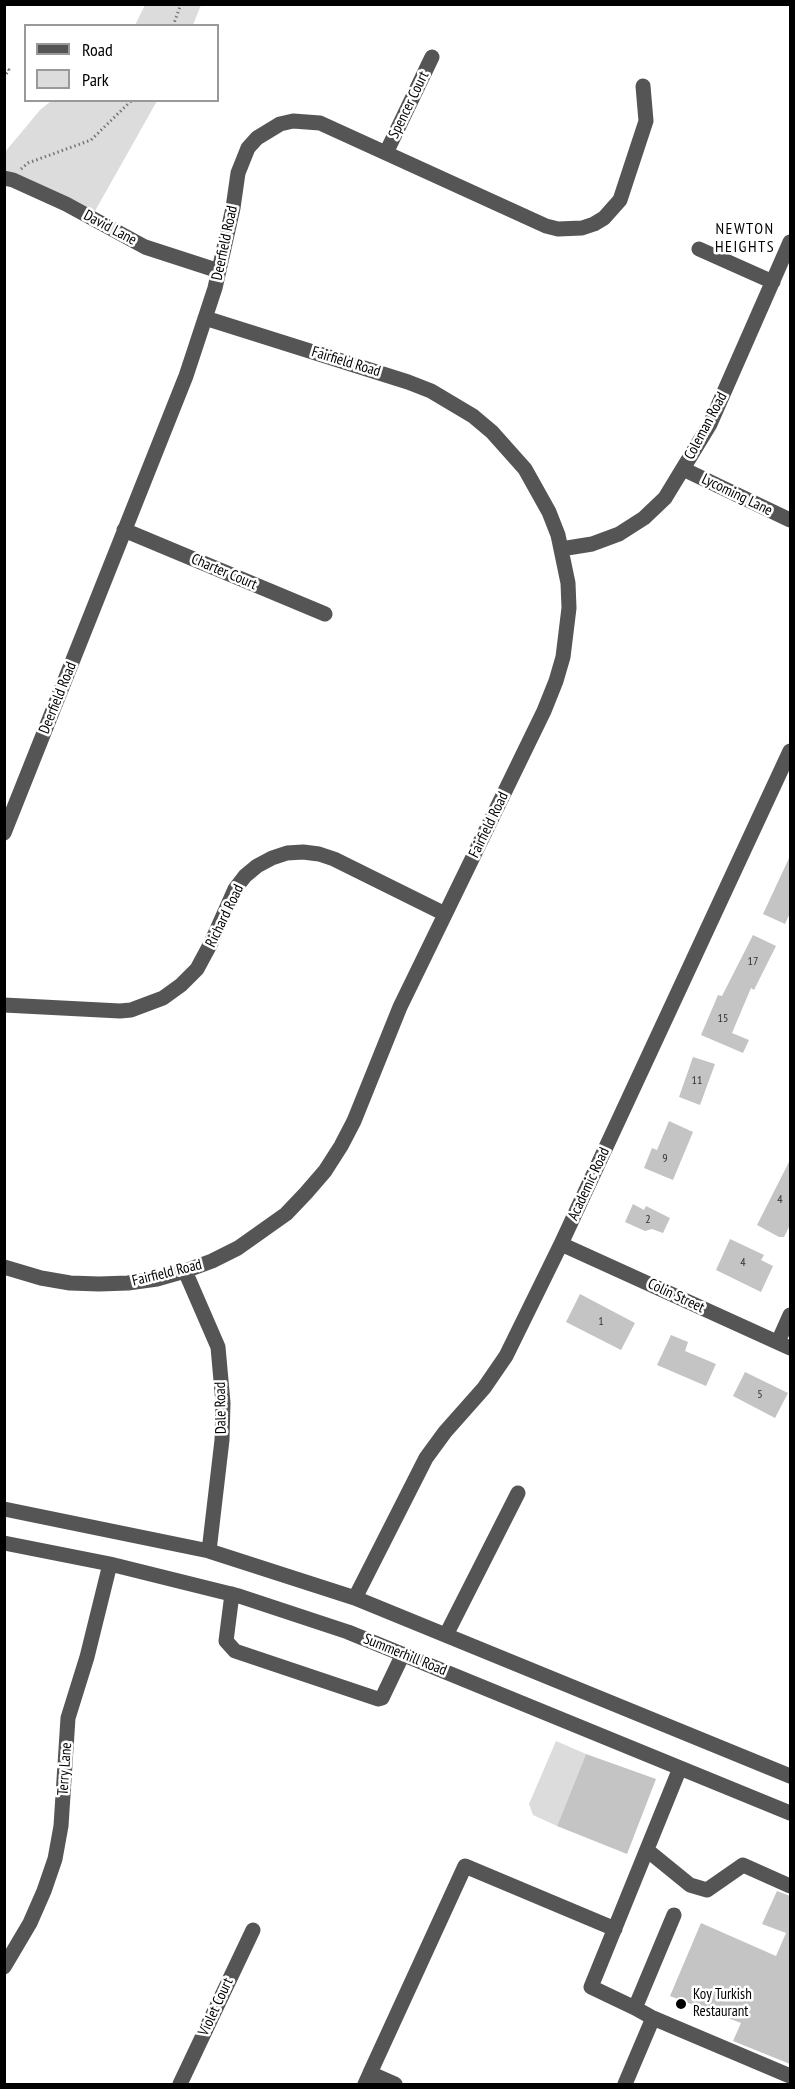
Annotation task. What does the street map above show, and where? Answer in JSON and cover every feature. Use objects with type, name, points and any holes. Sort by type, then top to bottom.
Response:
[{"type":"street","name":"Spencer Court","points":[[386,153],[432,57]]},
{"type":"street","name":"Deerfield Road","points":[[4,833],[186,376],[219,271],[242,160],[248,148],[268,130],[280,124],[293,121],[313,122],[546,226],[558,229],[582,228],[594,225],[604,218],[620,200],[646,121],[643,86]]},
{"type":"street","name":"David Lane","points":[[9,179],[66,204],[145,247],[219,271]]},
{"type":"street","name":"Coleman Road","points":[[561,549],[592,544],[619,534],[644,518],[665,498],[710,424],[790,242]]},
{"type":"street","points":[[699,249],[773,282]]},
{"type":"street","name":"Fairfield Road","points":[[4,1267],[41,1278],[99,1284],[128,1283],[185,1271],[238,1248],[263,1232],[286,1214],[325,1171],[354,1120],[400,1007],[544,711],[556,681],[564,649],[569,608],[568,583],[561,549],[549,512],[525,469],[492,432],[453,402],[408,382],[205,318]]},
{"type":"street","name":"Lycoming Lane","points":[[683,469],[790,520]]},
{"type":"street","name":"Charter Court","points":[[124,530],[325,614]]},
{"type":"street","name":"Academic Road","points":[[356,1598],[426,1458],[445,1432],[484,1388],[506,1356],[561,1244],[790,751]]},
{"type":"street","name":"Richard Road","points":[[4,1005],[120,1011],[131,1010],[163,998],[182,985],[197,969],[235,889],[245,876],[257,866],[287,853],[319,854],[334,859],[445,914]]},
{"type":"street","name":"Colin Street","points":[[561,1244],[784,1345]]},
{"type":"street","name":"Dale Road","points":[[185,1271],[218,1347],[223,1403],[222,1440],[209,1551]]},
{"type":"street","points":[[784,1345],[790,1315]]},
{"type":"street","points":[[446,1635],[518,1493]]},
{"type":"street","points":[[4,1509],[209,1551],[356,1598],[790,1776]]},
{"type":"street","name":"Summerhill Road","points":[[4,1543],[110,1564],[232,1594],[348,1632],[790,1813]]},
{"type":"street","name":"Terry Lane","points":[[4,1967],[30,1923],[55,1859],[61,1826],[68,1718],[87,1657],[110,1564]]},
{"type":"street","points":[[232,1594],[226,1641],[235,1651],[378,1699],[382,1698],[403,1654]]},
{"type":"street","points":[[680,1768],[591,1988],[653,2018],[790,2076]]},
{"type":"street","points":[[647,1850],[690,1885],[707,1890],[743,1865],[790,1886]]},
{"type":"street","points":[[394,2085],[367,2079],[465,1866],[615,1929]]},
{"type":"street","points":[[636,2008],[674,1915]]},
{"type":"street","name":"Violet Court","points":[[180,2085],[253,1930]]},
{"type":"street","points":[[625,2085],[653,2018]]},
{"type":"path","points":[[174,24],[181,4]]},
{"type":"path","points":[[4,67],[9,70],[4,77]]},
{"type":"path","points":[[9,179],[28,163],[91,140],[130,102]]},
{"type":"green space","points":[[145,4],[201,5],[193,24],[135,24]]},
{"type":"green space","points":[[50,102],[156,102],[91,218],[5,178],[5,152],[40,110]]},
{"type":"green space","points":[[556,1741],[586,1754],[557,1826],[533,1815],[529,1804]]},
{"type":"building","points":[[790,856],[790,913],[785,924],[763,914]]},
{"type":"building","points":[[753,935],[776,946],[754,990],[751,988],[732,1033],[749,1040],[743,1053],[701,1035],[718,995],[722,996]]},
{"type":"building","points":[[693,1057],[715,1064],[700,1105],[679,1097]]},
{"type":"building","points":[[669,1121],[693,1132],[673,1180],[644,1168],[652,1148],[657,1150]]},
{"type":"building","points":[[790,1160],[790,1225],[784,1237],[779,1237],[757,1225]]},
{"type":"building","points":[[633,1204],[644,1210],[646,1206],[670,1218],[663,1233],[652,1229],[645,1231],[625,1222]]},
{"type":"building","points":[[730,1239],[764,1255],[761,1260],[773,1266],[761,1292],[716,1270]]},
{"type":"building","points":[[580,1294],[635,1323],[621,1350],[566,1322]]},
{"type":"building","points":[[671,1335],[688,1342],[685,1351],[716,1364],[706,1386],[657,1365]]},
{"type":"building","points":[[745,1372],[788,1393],[775,1418],[733,1396]]},
{"type":"building","points":[[586,1754],[656,1779],[627,1854],[557,1826]]},
{"type":"building","points":[[777,1891],[790,1896],[790,2064],[733,2041],[741,2023],[670,1996],[701,1923],[776,1956],[786,1933],[762,1924]]},
{"type":"place","name":"Koy Turkish Restaurant","points":[[681,2004]]},
{"type":"district","name":"NEWTON HEIGHTS","points":[[745,238]]}]
